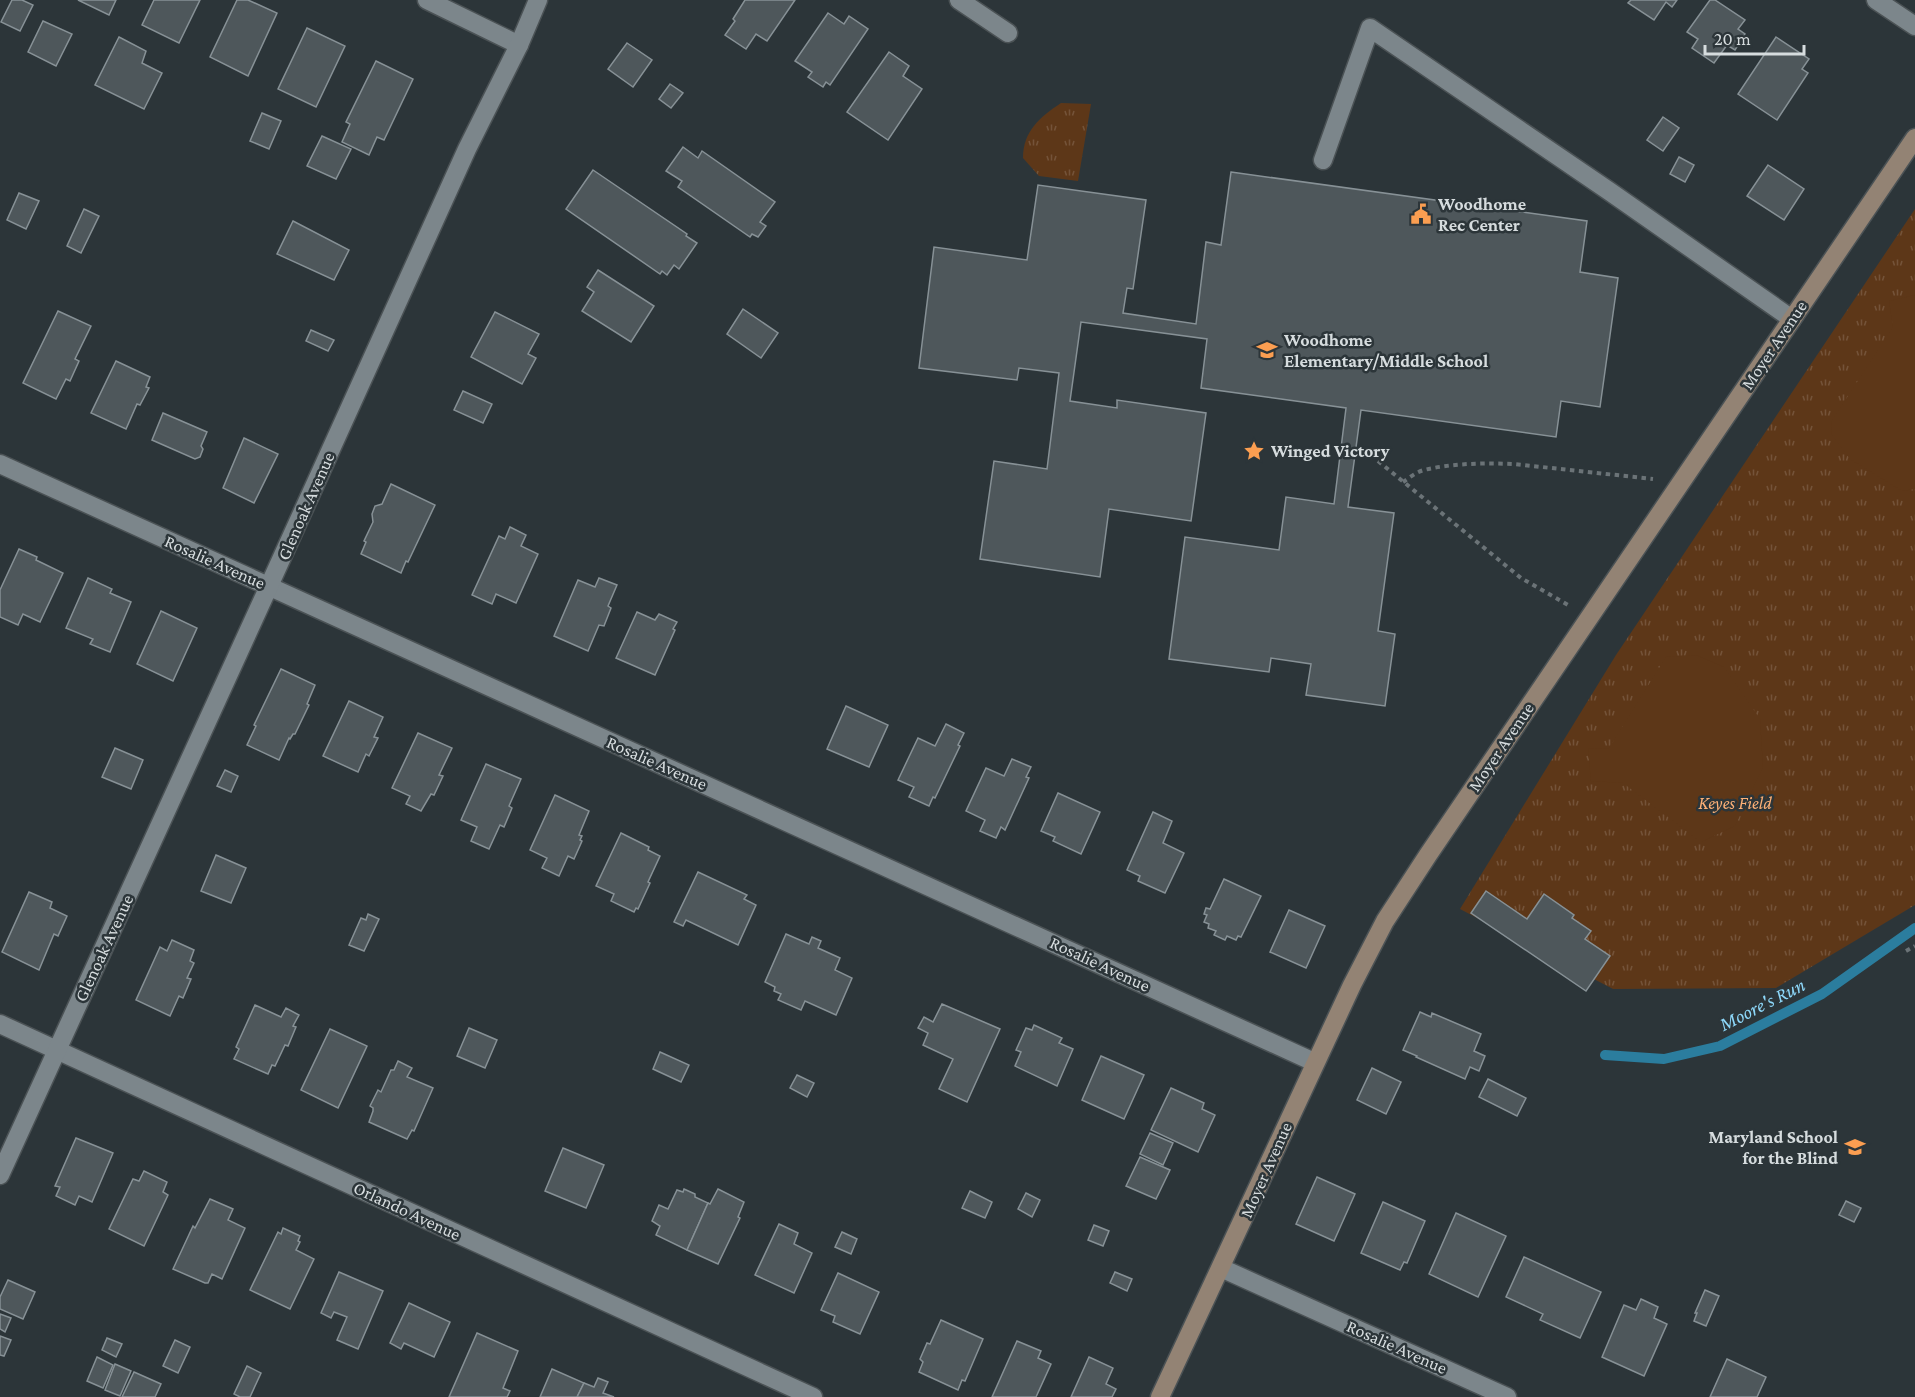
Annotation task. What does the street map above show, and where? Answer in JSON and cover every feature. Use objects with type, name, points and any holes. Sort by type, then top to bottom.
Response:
[{"type":"street","points":[[427,0],[519,45]]},
{"type":"street","name":"Glenoak Avenue","points":[[0,1175],[467,149],[519,45],[538,0]]},
{"type":"street","points":[[959,0],[1008,33]]},
{"type":"street","points":[[1876,0],[1915,26]]},
{"type":"street","points":[[1323,160],[1370,28],[1792,319]]},
{"type":"street","name":"Moyer Avenue","points":[[1160,1397],[1314,1062],[1385,921],[1434,845],[1915,138]]},
{"type":"street","name":"Rosalie Avenue","points":[[0,464],[1314,1062]]},
{"type":"street","name":"Orlando Avenue","points":[[0,1024],[813,1397]]},
{"type":"street","name":"Rosalie Avenue","points":[[1221,1268],[1507,1397]]},
{"type":"path","points":[[1378,461],[1521,578],[1589,618]]},
{"type":"path","points":[[1403,482],[1422,471],[1491,463],[1681,482]]},
{"type":"path","points":[[1906,951],[1915,946]]},
{"type":"green space","points":[[1061,103],[1091,104],[1078,181],[1039,176],[1023,158],[1029,132],[1040,119]]},
{"type":"green space","name":"Keyes Field","points":[[1915,209],[1915,905],[1776,988],[1613,989],[1460,909],[1616,655]]},
{"type":"green space","points":[[1915,295],[1915,489],[1902,491],[1850,459],[1832,435],[1831,422],[1893,327],[1889,301]]},
{"type":"green space","points":[[1696,655],[1724,667],[1760,719],[1763,767],[1735,826],[1701,842],[1623,783],[1591,781],[1588,749],[1609,748],[1666,657]]},
{"type":"building","points":[[12,0],[22,0],[33,5],[20,31],[1,22]]},
{"type":"building","points":[[78,0],[116,0],[109,15]]},
{"type":"building","points":[[154,0],[200,0],[179,43],[142,25]]},
{"type":"building","points":[[237,0],[248,0],[277,13],[248,76],[210,57]]},
{"type":"building","points":[[745,0],[795,0],[767,41],[756,34],[746,49],[725,35]]},
{"type":"building","points":[[1631,0],[1677,0],[1672,7],[1666,2],[1654,20],[1628,3]]},
{"type":"building","points":[[1710,0],[1715,0],[1745,20],[1738,29],[1745,34],[1735,50],[1727,45],[1714,63],[1692,48],[1698,39],[1687,32]]},
{"type":"building","points":[[828,13],[844,24],[849,16],[868,29],[830,85],[826,82],[823,87],[808,77],[812,72],[795,61]]},
{"type":"building","points":[[43,21],[72,34],[56,66],[28,52]]},
{"type":"building","points":[[307,28],[345,46],[316,107],[278,89]]},
{"type":"building","points":[[119,37],[146,51],[142,63],[162,73],[144,109],[95,85]]},
{"type":"building","points":[[1776,37],[1809,59],[1802,69],[1808,73],[1777,120],[1738,94]]},
{"type":"building","points":[[627,43],[652,60],[633,87],[608,69]]},
{"type":"building","points":[[889,52],[909,66],[903,76],[922,89],[888,140],[847,112]]},
{"type":"building","points":[[376,61],[413,79],[384,140],[377,137],[369,155],[342,142],[350,124],[346,122]]},
{"type":"building","points":[[670,84],[683,93],[671,108],[659,99]]},
{"type":"building","points":[[262,113],[281,121],[269,149],[250,141]]},
{"type":"building","points":[[1663,117],[1679,128],[1663,151],[1647,140]]},
{"type":"building","points":[[322,136],[351,149],[336,179],[307,166]]},
{"type":"building","points":[[683,147],[698,158],[702,151],[775,202],[760,222],[766,226],[758,237],[752,234],[750,237],[678,187],[682,181],[666,171]]},
{"type":"building","points":[[1679,157],[1694,165],[1685,182],[1670,174]]},
{"type":"building","points":[[1768,165],[1804,189],[1784,220],[1747,196]]},
{"type":"building","points":[[593,170],[697,243],[679,269],[674,265],[667,275],[662,271],[660,274],[566,209]]},
{"type":"building","name":"Woodhome Elementary/Middle School","points":[[1231,172],[1587,221],[1580,272],[1618,278],[1600,407],[1561,401],[1556,437],[1361,410],[1348,507],[1394,513],[1378,631],[1395,634],[1385,706],[1306,695],[1311,664],[1271,658],[1269,672],[1169,659],[1185,537],[1279,550],[1286,497],[1334,504],[1346,408],[1201,388],[1207,339],[1081,322],[1070,401],[1117,408],[1117,400],[1206,413],[1191,521],[1109,509],[1100,577],[980,559],[994,461],[1047,469],[1059,373],[1019,368],[1017,380],[919,368],[934,247],[1027,260],[1038,185],[1146,200],[1133,289],[1127,288],[1123,313],[1196,324],[1206,242],[1221,245]]},
{"type":"building","points":[[19,193],[39,201],[26,229],[7,220]]},
{"type":"building","points":[[84,209],[99,216],[81,253],[67,246]]},
{"type":"building","points":[[293,221],[349,250],[334,280],[277,254]]},
{"type":"building","points":[[598,270],[654,306],[631,342],[582,311],[594,292],[587,287]]},
{"type":"building","points":[[743,309],[778,333],[761,358],[727,334]]},
{"type":"building","points":[[58,311],[91,326],[75,359],[79,361],[70,381],[66,379],[56,399],[23,383]]},
{"type":"building","points":[[495,312],[539,334],[528,354],[536,358],[522,384],[471,357]]},
{"type":"building","points":[[311,330],[334,340],[328,351],[306,341]]},
{"type":"building","points":[[116,361],[150,377],[146,387],[149,388],[140,405],[137,404],[126,429],[91,413]]},
{"type":"building","points":[[463,391],[492,404],[483,423],[454,410]]},
{"type":"building","points":[[163,413],[207,432],[201,446],[203,449],[200,457],[195,459],[152,440]]},
{"type":"building","points":[[244,438],[278,454],[254,503],[223,488]]},
{"type":"building","points":[[391,484],[435,505],[401,573],[361,554],[373,522],[372,514],[375,506],[382,504]]},
{"type":"building","points":[[510,527],[526,535],[521,546],[538,554],[516,603],[496,594],[492,604],[472,595],[499,536],[505,539]]},
{"type":"building","points":[[19,549],[63,573],[40,622],[23,614],[18,625],[0,617],[0,590]]},
{"type":"building","points":[[88,578],[112,589],[110,593],[131,602],[110,652],[90,644],[93,639],[66,628]]},
{"type":"building","points":[[599,578],[617,585],[608,606],[611,608],[604,626],[599,625],[588,651],[554,636],[578,580],[595,587]]},
{"type":"building","points":[[161,611],[197,628],[173,681],[137,664]]},
{"type":"building","points":[[637,612],[655,620],[659,614],[677,622],[655,675],[616,658]]},
{"type":"building","points":[[281,669],[315,685],[307,704],[309,705],[279,760],[247,745]]},
{"type":"building","points":[[349,701],[383,717],[374,737],[378,738],[369,756],[366,754],[358,772],[323,756]]},
{"type":"building","points":[[846,706],[888,725],[869,767],[827,749]]},
{"type":"building","points":[[946,724],[964,733],[958,745],[960,746],[929,806],[909,797],[914,787],[898,780],[918,738],[935,746]]},
{"type":"building","points":[[418,733],[452,748],[439,775],[443,776],[434,795],[431,794],[421,811],[406,804],[410,796],[392,788]]},
{"type":"building","points":[[115,748],[143,760],[131,789],[102,777]]},
{"type":"building","points":[[1012,759],[1031,767],[1026,777],[1029,778],[1005,830],[1001,827],[996,838],[980,831],[985,820],[966,811],[986,768],[1004,776]]},
{"type":"building","points":[[486,764],[521,779],[509,806],[512,808],[504,827],[500,825],[489,849],[471,841],[477,827],[461,820]]},
{"type":"building","points":[[225,770],[238,776],[231,792],[217,786]]},
{"type":"building","points":[[1058,793],[1100,812],[1081,854],[1053,841],[1055,837],[1041,831]]},
{"type":"building","points":[[555,795],[589,811],[579,835],[582,836],[580,840],[582,841],[574,859],[568,856],[559,876],[542,868],[547,858],[530,850]]},
{"type":"building","points":[[1153,812],[1172,821],[1163,843],[1184,853],[1165,893],[1138,881],[1140,876],[1127,870]]},
{"type":"building","points":[[621,833],[649,847],[648,850],[660,856],[638,909],[636,908],[634,912],[611,901],[614,894],[596,886]]},
{"type":"building","points":[[216,855],[246,868],[231,903],[201,891]]},
{"type":"building","points":[[698,872],[747,895],[744,899],[756,905],[738,945],[686,920],[683,926],[674,922]]},
{"type":"building","points":[[1224,879],[1261,896],[1241,937],[1238,936],[1236,940],[1227,936],[1225,940],[1214,935],[1216,931],[1208,928],[1209,924],[1204,922],[1207,915],[1204,914],[1206,908],[1210,909]]},
{"type":"building","points":[[1486,891],[1527,919],[1544,894],[1574,915],[1572,918],[1591,931],[1585,939],[1610,956],[1586,991],[1471,913]]},
{"type":"building","points":[[29,892],[52,902],[50,908],[67,916],[58,936],[54,934],[39,970],[2,952]]},
{"type":"building","points":[[1289,910],[1325,926],[1306,968],[1270,952]]},
{"type":"building","points":[[368,914],[379,919],[364,951],[349,945],[361,918],[366,920]]},
{"type":"building","points":[[786,934],[809,944],[812,937],[821,941],[818,948],[840,958],[835,970],[852,978],[836,1015],[805,1001],[801,1010],[778,1000],[781,994],[774,991],[775,987],[765,982]]},
{"type":"building","points":[[172,940],[194,950],[190,961],[194,963],[187,978],[191,979],[183,998],[179,996],[170,1016],[136,1000],[160,947],[167,951]]},
{"type":"building","points":[[942,1004],[1000,1029],[967,1102],[939,1089],[953,1059],[923,1045],[928,1033],[918,1028],[924,1017],[933,1022]]},
{"type":"building","points":[[255,1005],[281,1017],[286,1008],[299,1015],[293,1026],[296,1027],[288,1046],[285,1045],[275,1066],[272,1065],[268,1074],[234,1059],[239,1049],[236,1047]]},
{"type":"building","points":[[1420,1012],[1431,1017],[1432,1013],[1481,1034],[1474,1051],[1485,1056],[1479,1071],[1470,1067],[1465,1079],[1403,1050]]},
{"type":"building","points":[[1034,1025],[1062,1038],[1059,1043],[1073,1049],[1057,1086],[1015,1066],[1021,1052],[1016,1050],[1026,1028],[1032,1030]]},
{"type":"building","points":[[469,1028],[497,1040],[485,1068],[457,1056]]},
{"type":"building","points":[[330,1029],[367,1046],[338,1108],[301,1090]]},
{"type":"building","points":[[660,1052],[689,1065],[681,1082],[653,1069]]},
{"type":"building","points":[[1101,1056],[1144,1075],[1124,1119],[1082,1100]]},
{"type":"building","points":[[398,1061],[412,1068],[407,1077],[433,1088],[414,1131],[412,1130],[407,1139],[369,1122],[373,1111],[370,1106],[378,1090],[381,1092],[391,1070],[394,1070]]},
{"type":"building","points":[[1372,1068],[1401,1082],[1386,1114],[1357,1100]]},
{"type":"building","points":[[797,1075],[814,1083],[807,1097],[790,1088]]},
{"type":"building","points":[[1488,1079],[1526,1098],[1517,1116],[1479,1097]]},
{"type":"building","points":[[1171,1088],[1204,1103],[1202,1109],[1215,1115],[1198,1152],[1151,1130]]},
{"type":"building","points":[[1150,1133],[1173,1143],[1163,1165],[1140,1154]]},
{"type":"building","points":[[76,1138],[113,1153],[92,1202],[79,1196],[75,1205],[56,1196],[60,1187],[55,1186]]},
{"type":"building","points":[[563,1148],[604,1165],[586,1208],[545,1191]]},
{"type":"building","points":[[1140,1157],[1170,1170],[1156,1199],[1126,1186]]},
{"type":"building","points":[[144,1171],[167,1182],[163,1192],[168,1195],[144,1246],[109,1229],[133,1179],[139,1181]]},
{"type":"building","points":[[1317,1177],[1355,1194],[1334,1241],[1296,1224]]},
{"type":"building","points":[[684,1189],[708,1203],[687,1250],[656,1235],[660,1226],[652,1221],[659,1205],[668,1209],[677,1190],[683,1192]]},
{"type":"building","points":[[718,1189],[744,1202],[738,1217],[740,1218],[718,1264],[687,1250],[708,1203],[710,1204]]},
{"type":"building","points":[[970,1191],[992,1202],[985,1218],[962,1208]]},
{"type":"building","points":[[1026,1193],[1040,1200],[1032,1217],[1018,1209]]},
{"type":"building","points":[[210,1199],[233,1209],[228,1220],[245,1228],[222,1279],[212,1274],[208,1283],[205,1283],[173,1269],[193,1226],[195,1228]]},
{"type":"building","points":[[1846,1201],[1861,1208],[1854,1222],[1839,1215]]},
{"type":"building","points":[[1383,1202],[1425,1221],[1407,1263],[1404,1262],[1400,1270],[1361,1253]]},
{"type":"building","points":[[1456,1213],[1506,1236],[1478,1297],[1429,1274]]},
{"type":"building","points":[[779,1224],[798,1233],[794,1244],[812,1253],[794,1293],[755,1275]]},
{"type":"building","points":[[1094,1225],[1109,1231],[1103,1246],[1088,1240]]},
{"type":"building","points":[[283,1228],[300,1236],[296,1250],[314,1259],[290,1309],[250,1290],[278,1232],[281,1234]]},
{"type":"building","points":[[842,1232],[857,1239],[851,1254],[835,1247]]},
{"type":"building","points":[[1524,1257],[1601,1292],[1580,1338],[1540,1320],[1543,1314],[1506,1297]]},
{"type":"building","points":[[339,1272],[383,1291],[358,1349],[337,1340],[347,1317],[334,1312],[331,1318],[321,1313]]},
{"type":"building","points":[[1115,1272],[1132,1279],[1127,1291],[1110,1283]]},
{"type":"building","points":[[838,1273],[879,1292],[860,1334],[833,1322],[835,1316],[821,1310]]},
{"type":"building","points":[[8,1280],[35,1292],[23,1319],[0,1309],[0,1297]]},
{"type":"building","points":[[1705,1290],[1719,1296],[1706,1326],[1694,1321]]},
{"type":"building","points":[[1641,1299],[1658,1307],[1654,1318],[1667,1324],[1644,1376],[1602,1357],[1624,1305],[1636,1310]]},
{"type":"building","points":[[409,1303],[450,1322],[434,1357],[404,1343],[401,1349],[390,1343]]},
{"type":"building","points":[[0,1314],[11,1318],[5,1332],[0,1329]]},
{"type":"building","points":[[941,1320],[983,1339],[965,1381],[962,1380],[958,1390],[919,1372],[923,1362],[920,1359]]},
{"type":"building","points":[[477,1333],[518,1351],[503,1388],[510,1391],[507,1397],[449,1397]]},
{"type":"building","points":[[0,1336],[11,1340],[4,1356],[0,1355]]},
{"type":"building","points":[[107,1338],[122,1344],[116,1357],[102,1350]]},
{"type":"building","points":[[175,1340],[190,1347],[178,1373],[163,1366]]},
{"type":"building","points":[[1017,1341],[1041,1351],[1038,1358],[1051,1364],[1036,1397],[992,1397]]},
{"type":"building","points":[[97,1357],[113,1365],[103,1388],[87,1381]]},
{"type":"building","points":[[1089,1357],[1113,1368],[1106,1384],[1116,1389],[1112,1397],[1071,1397]]},
{"type":"building","points":[[1727,1359],[1766,1377],[1757,1397],[1710,1397]]},
{"type":"building","points":[[115,1364],[131,1371],[120,1396],[105,1390]]},
{"type":"building","points":[[247,1366],[261,1373],[250,1397],[240,1397],[234,1394]]},
{"type":"building","points":[[552,1369],[584,1383],[577,1397],[540,1397]]},
{"type":"building","points":[[134,1372],[161,1384],[155,1397],[122,1397]]},
{"type":"building","points":[[598,1378],[608,1382],[603,1393],[614,1397],[577,1397],[584,1383],[594,1387]]},
{"type":"waterway","name":"Moore's Run","points":[[1605,1055],[1664,1059],[1720,1046],[1822,994],[1915,928]]},
{"type":"place","name":"Woodhome Rec Center","points":[[1421,214]]},
{"type":"place","name":"Woodhome Elementary/Middle School","points":[[1267,350]]},
{"type":"place","name":"Winged Victory","points":[[1254,451]]},
{"type":"place","name":"Maryland School for the Blind","points":[[1855,1147]]}]
